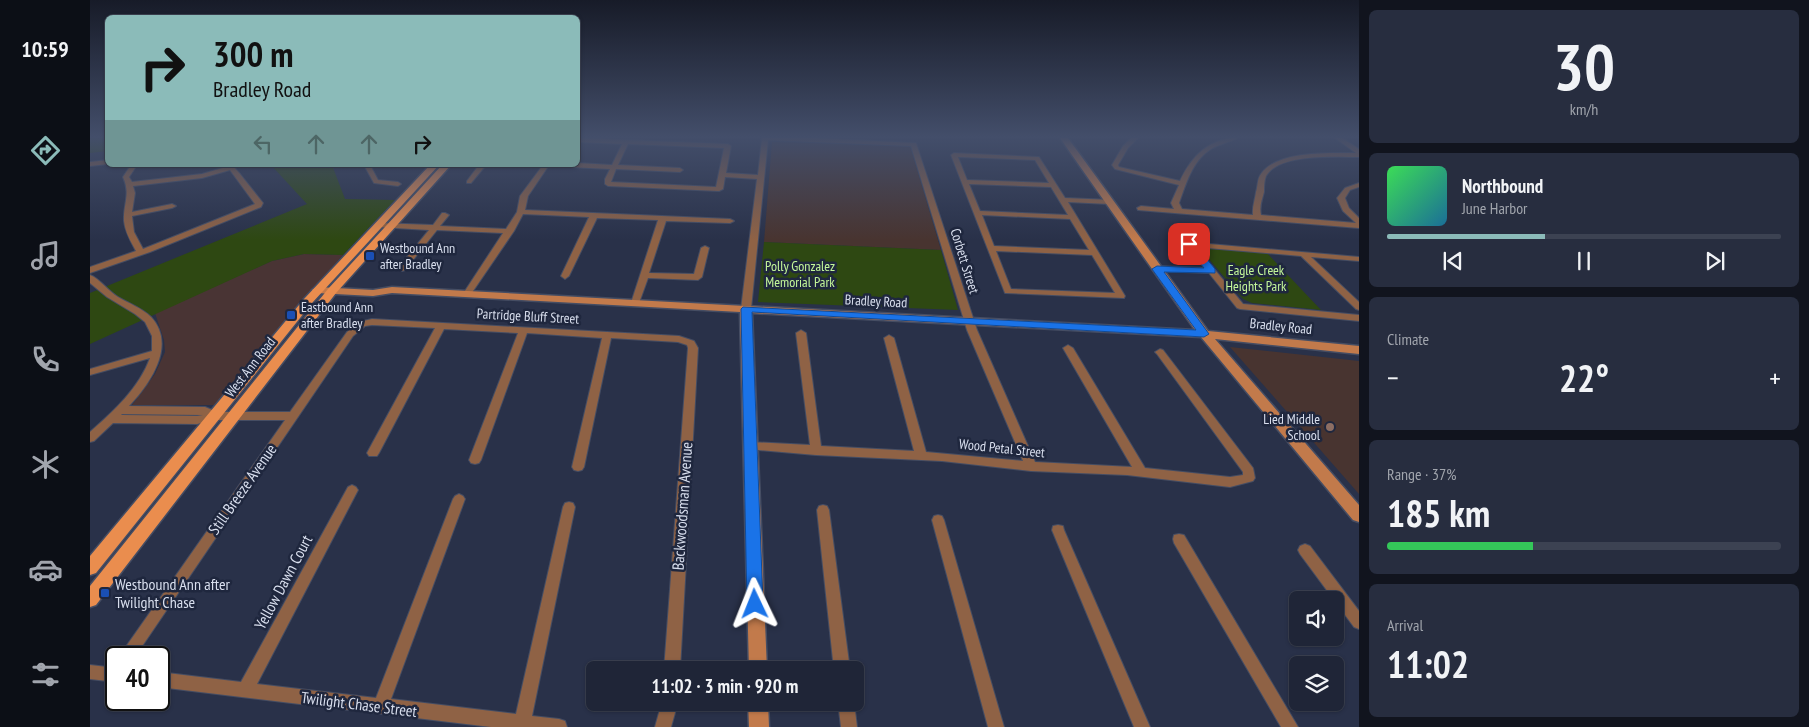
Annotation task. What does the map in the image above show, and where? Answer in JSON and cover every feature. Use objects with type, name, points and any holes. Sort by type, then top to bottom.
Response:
[{"type":"main road","name":"West Ann Road","points":[[90,568],[215,416],[328,287],[378,225],[428,172]]},
{"type":"main road","name":"West Ann Road","points":[[90,599],[234,416],[328,287],[391,226],[440,172]]},
{"type":"street","points":[[129,172],[126,177],[130,184],[132,196],[128,215],[130,232],[141,252]]},
{"type":"street","points":[[130,184],[202,176],[215,172]]},
{"type":"street","points":[[90,270],[141,252],[258,205],[259,203],[234,172]]},
{"type":"street","points":[[371,172],[376,182],[398,184]]},
{"type":"street","points":[[469,182],[477,172]]},
{"type":"street","points":[[467,294],[522,212],[524,196],[541,172]]},
{"type":"street","points":[[612,172],[607,181],[608,184],[719,189],[724,172]]},
{"type":"street","points":[[758,661],[746,309],[761,172]]},
{"type":"street","name":"Corbett Street","points":[[923,172],[970,321],[1031,467]]},
{"type":"street","points":[[961,172],[1008,291],[1121,296],[1046,172]]},
{"type":"street","points":[[1088,172],[1204,334],[1359,516]]},
{"type":"street","points":[[1133,172],[1182,184]]},
{"type":"street","points":[[1179,211],[1175,203],[1187,172]]},
{"type":"street","points":[[1258,218],[1255,212],[1266,172]]},
{"type":"street","points":[[723,175],[760,177]]},
{"type":"street","points":[[965,182],[1054,185]]},
{"type":"street","points":[[1359,185],[1347,189],[1341,198],[1346,209],[1359,222]]},
{"type":"street","points":[[1062,200],[1109,202]]},
{"type":"street","points":[[128,215],[172,206]]},
{"type":"street","points":[[1140,208],[1359,226]]},
{"type":"street","points":[[522,212],[730,222]]},
{"type":"street","points":[[977,213],[1073,217]]},
{"type":"street","points":[[402,268],[445,215]]},
{"type":"street","points":[[564,276],[594,215]]},
{"type":"street","points":[[635,303],[646,275],[663,218]]},
{"type":"street","points":[[378,225],[510,231]]},
{"type":"street","points":[[1359,260],[1189,244],[1240,306],[1359,318]]},
{"type":"street","points":[[646,275],[698,277],[705,248]]},
{"type":"street","points":[[991,248],[1095,253]]},
{"type":"street","points":[[1304,254],[1359,307]]},
{"type":"street","points":[[1157,269],[1211,271]]},
{"type":"street","points":[[90,278],[106,292],[137,310],[149,320],[156,337],[156,353],[144,382],[121,410],[90,438]]},
{"type":"street","name":"Bradley Road","points":[[328,287],[373,293],[392,290],[1204,334],[1359,350]]},
{"type":"street","name":"Partridge Bluff Street","points":[[362,324],[372,322],[441,325],[679,339],[691,343]]},
{"type":"street","name":"Still Breeze Avenue","points":[[133,646],[350,334],[362,324]]},
{"type":"street","points":[[373,453],[441,325]]},
{"type":"street","points":[[475,460],[524,330]]},
{"type":"street","points":[[801,333],[816,451]]},
{"type":"street","points":[[578,467],[607,335]]},
{"type":"street","points":[[889,338],[921,456]]},
{"type":"street","name":"Backwoodsman Avenue","points":[[673,661],[693,348],[691,343]]},
{"type":"street","points":[[1068,348],[1142,472]]},
{"type":"street","name":"Wood Petal Street","points":[[751,446],[921,456],[1031,467],[1142,472],[1230,482],[1249,478],[1249,471],[1244,463],[1160,352]]},
{"type":"street","points":[[90,372],[156,353]]},
{"type":"street","points":[[121,410],[205,411],[215,416]]},
{"type":"street","points":[[111,419],[197,420],[215,416],[293,416]]},
{"type":"street","name":"Yellow Dawn Court","points":[[245,690],[352,490]]},
{"type":"street","points":[[381,706],[459,499]]},
{"type":"street","points":[[522,723],[569,507]]},
{"type":"street","points":[[823,510],[841,661]]},
{"type":"street","points":[[938,520],[996,727]]},
{"type":"street","points":[[1058,530],[1142,727]]},
{"type":"street","points":[[1179,539],[1290,727]]},
{"type":"street","points":[[1305,550],[1359,622]]},
{"type":"street","points":[[90,672],[105,673]]},
{"type":"street","name":"Twilight Chase Street","points":[[170,681],[559,727]]},
{"type":"street","points":[[663,727],[669,711]]},
{"type":"street","points":[[758,711],[759,727]]},
{"type":"street","points":[[847,711],[849,727]]},
{"type":"shaded area","points":[[770,172],[918,172],[941,250],[764,242]]},
{"type":"shaded area","points":[[304,254],[343,255],[214,405],[132,405],[155,374],[165,352],[164,340],[155,313],[272,261]]},
{"type":"shaded area","name":"Lied Middle School","points":[[1230,347],[1359,361],[1359,494]]},
{"type":"green space","points":[[277,172],[335,172],[345,199],[395,200],[343,255],[304,254],[272,261],[90,344],[90,293],[307,204]]},
{"type":"green space","name":"Polly Gonzalez Memorial Park","points":[[764,242],[941,250],[958,310],[758,302]]},
{"type":"green space","name":"Eagle Creek Heights Park","points":[[1204,248],[1267,253],[1321,310],[1252,303],[1243,299],[1202,251]]},
{"type":"place","name":"Westbound Ann after Bradley","points":[[370,256]]},
{"type":"place","name":"Eastbound Ann after Bradley","points":[[291,315]]},
{"type":"place","name":"Lied Middle School","points":[[1330,427]]},
{"type":"place","name":"Westbound Ann after Twilight Chase","points":[[105,593]]},
{"type":"route","points":[[755,604],[746,309],[1204,334],[1157,269],[1211,271],[1189,244]]}]
